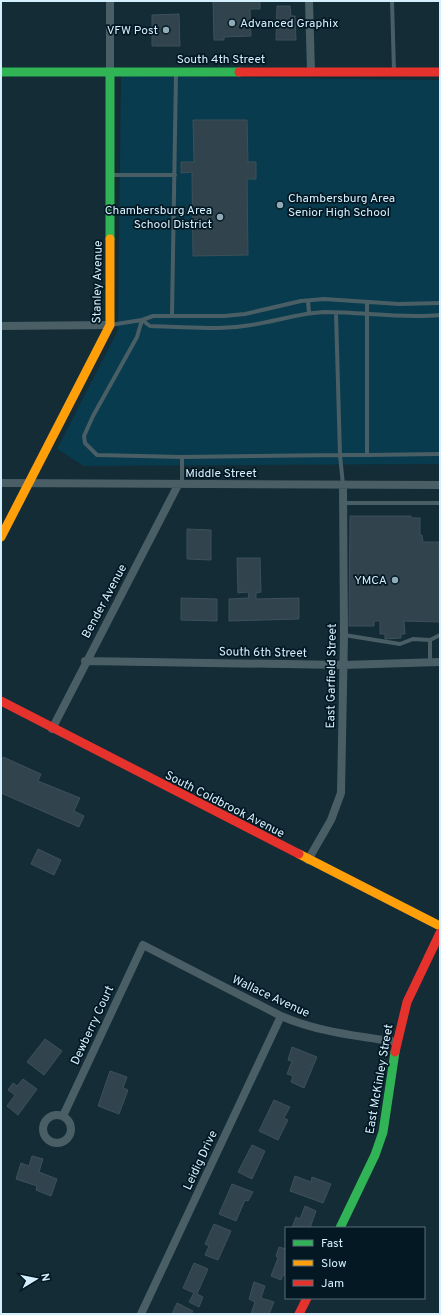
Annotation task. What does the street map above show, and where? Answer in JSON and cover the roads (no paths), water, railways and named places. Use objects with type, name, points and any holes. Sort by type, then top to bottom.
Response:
[{"type":"street","name":"Stanley Avenue","points":[[1,537],[110,325],[110,1]]},
{"type":"street","points":[[309,1],[311,72]]},
{"type":"street","name":"South 4th Street","points":[[1,72],[440,72]]},
{"type":"street","points":[[1,326],[110,325]]},
{"type":"street","name":"Middle Street","points":[[1,483],[343,486],[440,485]]},
{"type":"street","name":"Bender Avenue","points":[[52,728],[85,661],[180,485]]},
{"type":"street","name":"East Garfield Street","points":[[308,860],[331,820],[341,793],[344,635],[343,486]]},
{"type":"street","name":"South 6th Street","points":[[85,661],[343,665],[440,662]]},
{"type":"street","name":"South Coldbrook Avenue","points":[[1,701],[308,860],[440,926]]},
{"type":"street","name":"East McKinley Street","points":[[340,1227],[375,1155],[383,1132],[397,1042],[407,1002],[440,933]]},
{"type":"street","name":"Wallace Avenue","points":[[143,945],[281,1016],[304,1026],[331,1032],[397,1042]]},
{"type":"street","name":"Dewberry Court","points":[[63,1116],[143,945]]},
{"type":"street","name":"Leidig Drive","points":[[141,1314],[281,1016]]},
{"type":"street","points":[[299,1314],[306,1299]]},
{"type":"lane","points":[[392,1],[394,72]]},
{"type":"lane","points":[[172,314],[176,71]]},
{"type":"lane","points":[[110,175],[175,175]]},
{"type":"lane","points":[[110,325],[142,320],[153,316],[172,314],[224,316],[245,314],[308,301],[331,300],[367,303],[440,303]]},
{"type":"lane","points":[[308,301],[309,313]]},
{"type":"lane","points":[[367,303],[367,455]]},
{"type":"lane","points":[[142,320],[150,326],[242,327],[309,313],[440,315]]},
{"type":"lane","points":[[336,313],[340,455],[343,486]]},
{"type":"lane","points":[[142,320],[137,337],[93,416],[84,436],[85,442],[97,455],[182,456],[440,454]]},
{"type":"lane","points":[[180,485],[182,456]]},
{"type":"lane","points":[[342,503],[440,503]]},
{"type":"lane","points":[[344,635],[400,644],[413,639],[430,640],[440,635]]},
{"type":"lane","points":[[430,640],[430,662]]},
{"type":"place","name":"Advanced Graphix","points":[[232,23]]},
{"type":"place","name":"VFW Post","points":[[166,30]]},
{"type":"place","name":"Chambersburg Area Senior High School","points":[[280,205]]},
{"type":"place","name":"Chambersburg Area School District","points":[[220,217]]},
{"type":"place","name":"YMCA","points":[[395,580]]}]
